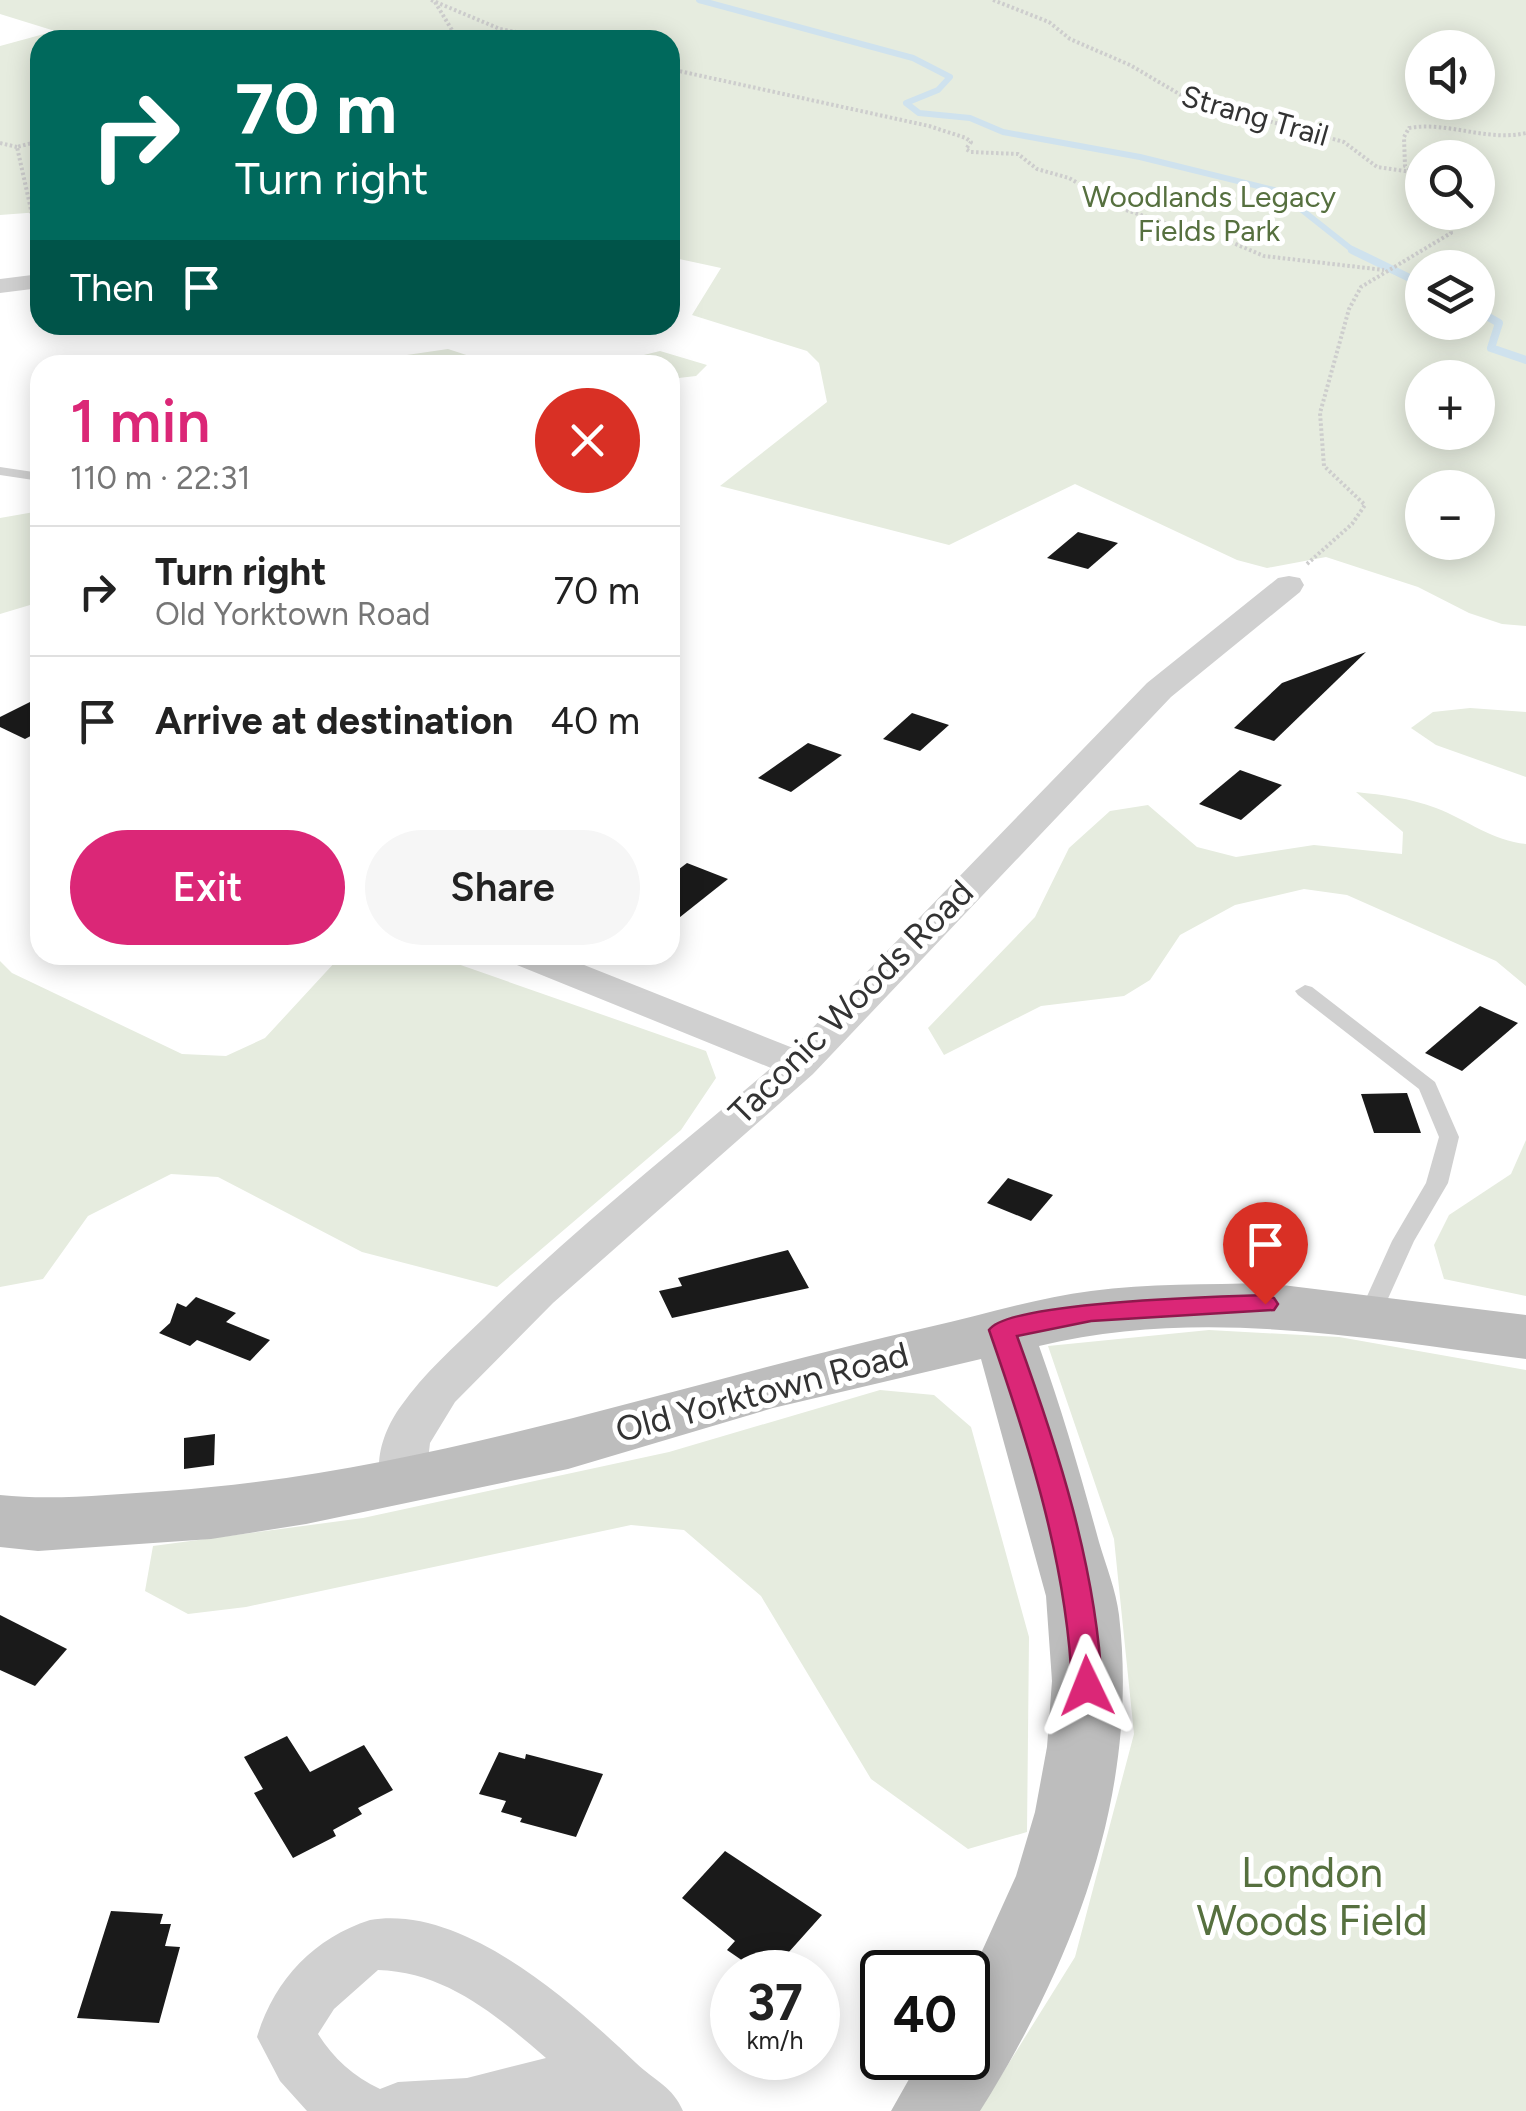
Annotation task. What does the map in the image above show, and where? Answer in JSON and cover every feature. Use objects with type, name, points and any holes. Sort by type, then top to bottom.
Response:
[{"type":"main road","name":"Old Yorktown Road","points":[[0,1521],[38,1524],[210,1513],[402,1478],[568,1444],[772,1385],[1091,1312],[1192,1304],[1265,1304],[1370,1314],[1526,1337]]},
{"type":"main road","points":[[933,2111],[970,2058],[1020,1965],[1055,1880],[1089,1722],[1084,1613],[1036,1427],[1002,1330]]},
{"type":"street","points":[[0,286],[30,282]]},
{"type":"street","name":"Taconic Woods Road","points":[[402,1478],[406,1443],[416,1420],[438,1390],[537,1292],[798,1065],[1159,690],[1288,585]]},
{"type":"street","points":[[551,965],[798,1065]]},
{"type":"street","points":[[362,2111],[333,2098],[306,2072],[287,2036],[294,2008],[349,1954],[376,1944],[409,1944],[474,1969],[584,2053],[640,2103]]},
{"type":"street","points":[[398,2111],[472,2107],[553,2082],[594,2081],[640,2103]]},
{"type":"lane","points":[[0,471],[30,476]]},
{"type":"lane","points":[[1305,991],[1428,1086],[1449,1137],[1437,1184],[1403,1241],[1370,1314]]},
{"type":"path","name":"Strang Trail","points":[[993,0],[1049,22],[1070,39],[1130,65],[1171,92],[1344,142],[1377,167],[1405,171]]},
{"type":"path","points":[[433,1],[452,30]]},
{"type":"path","points":[[433,1],[510,30]]},
{"type":"path","points":[[680,72],[729,85],[796,91],[843,106],[916,118],[966,138],[971,142],[966,149],[971,152],[1018,154],[1037,169],[1069,178],[1120,208],[1174,226],[1200,229],[1264,256],[1387,268]]},
{"type":"path","points":[[1405,167],[1404,137],[1416,125],[1487,137],[1526,133]]},
{"type":"path","points":[[0,144],[17,147],[30,144]]},
{"type":"path","points":[[17,147],[25,160],[30,207]]},
{"type":"path","points":[[1288,585],[1352,524],[1364,505],[1324,466],[1320,413],[1350,309],[1361,287],[1451,230]]},
{"type":"green space","name":"Woodlands Legacy Fields Park","points":[[0,0],[1526,0],[1526,626],[1502,624],[1469,613],[1418,587],[1326,557],[1267,568],[1237,560],[1075,484],[949,545],[720,486],[827,402],[819,363],[807,351],[692,315],[721,268],[680,259],[680,30],[52,30],[0,14]]},
{"type":"green space","points":[[30,38],[30,213],[0,215],[0,46]]},
{"type":"green space","points":[[448,349],[466,355],[407,355]]},
{"type":"green space","points":[[680,357],[707,365],[696,376],[680,378]]},
{"type":"green space","points":[[30,513],[30,605],[0,614],[0,518]]},
{"type":"green space","points":[[1470,708],[1526,712],[1526,777],[1436,745],[1411,728],[1433,712]]},
{"type":"green space","points":[[1356,792],[1426,805],[1491,834],[1526,844],[1526,986],[1496,961],[1347,895],[1304,889],[1235,905],[1180,935],[1150,980],[1124,996],[1041,1006],[944,1055],[928,1028],[1035,917],[1069,848],[1110,811],[1148,805],[1197,847],[1236,857],[1314,845],[1402,854],[1403,832]]},
{"type":"green space","points":[[0,961],[12,973],[182,1054],[226,1056],[265,1038],[332,965],[461,965],[706,1051],[716,1078],[681,1130],[497,1287],[362,1252],[218,1177],[171,1174],[88,1216],[43,1279],[0,1287]]},
{"type":"green space","points":[[1526,1140],[1526,1296],[1444,1279],[1434,1245],[1449,1215],[1511,1174]]},
{"type":"green space","name":"London Woods Field","points":[[1209,1330],[1339,1337],[1526,1370],[1526,2111],[979,2111],[1075,1957],[1134,1734],[1114,1539],[1048,1346]]},
{"type":"green space","points":[[880,1390],[934,1395],[971,1427],[1029,1637],[1027,1832],[968,1849],[871,1779],[761,1596],[684,1530],[631,1525],[246,1607],[188,1614],[145,1591],[153,1546],[363,1518],[669,1452]]},
{"type":"building","points":[[1078,532],[1118,543],[1088,569],[1047,558]]},
{"type":"building","points":[[1366,652],[1274,741],[1234,728],[1282,683]]},
{"type":"building","points":[[30,702],[30,736],[25,739],[0,727],[0,717]]},
{"type":"building","points":[[912,713],[949,725],[920,751],[883,739]]},
{"type":"building","points":[[808,743],[842,755],[791,792],[758,778]]},
{"type":"building","points":[[1240,770],[1282,785],[1241,820],[1199,804]]},
{"type":"building","points":[[687,863],[728,879],[680,917],[680,868]]},
{"type":"building","points":[[1480,1006],[1518,1023],[1462,1071],[1425,1053]]},
{"type":"building","points":[[1407,1093],[1421,1133],[1374,1133],[1361,1094]]},
{"type":"building","points":[[1008,1178],[1053,1195],[1031,1221],[987,1203]]},
{"type":"building","points":[[788,1250],[809,1288],[672,1318],[659,1291],[682,1286],[678,1278]]},
{"type":"building","points":[[196,1297],[236,1313],[226,1322],[270,1340],[250,1361],[197,1340],[190,1346],[159,1333],[170,1323],[177,1303],[186,1307]]},
{"type":"building","points":[[215,1434],[214,1465],[184,1469],[184,1438]]},
{"type":"building","points":[[0,1615],[67,1649],[35,1686],[0,1670]]},
{"type":"building","points":[[287,1736],[310,1772],[364,1745],[393,1790],[358,1808],[362,1814],[333,1830],[336,1836],[293,1858],[254,1793],[263,1789],[244,1757]]},
{"type":"building","points":[[499,1752],[525,1759],[526,1754],[603,1774],[576,1837],[520,1822],[522,1818],[501,1812],[506,1801],[479,1794]]},
{"type":"building","points":[[725,1851],[822,1915],[791,1950],[727,1950],[735,1941],[682,1898]]},
{"type":"building","points":[[111,1911],[163,1914],[160,1924],[171,1924],[165,1946],[180,1947],[159,2023],[77,2018]]},
{"type":"waterway","points":[[699,0],[913,58],[950,77],[938,90],[906,103],[919,113],[970,118],[1003,132],[1140,157],[1278,191],[1353,251]]},
{"type":"waterway","points":[[1353,251],[1405,276]]},
{"type":"waterway","points":[[1495,321],[1499,323],[1495,336]]},
{"type":"waterway","points":[[1494,340],[1491,348],[1526,360]]},
{"type":"route","points":[[1087,1686],[1084,1613],[1036,1427],[1002,1330],[1091,1312],[1192,1304],[1265,1304]]}]
